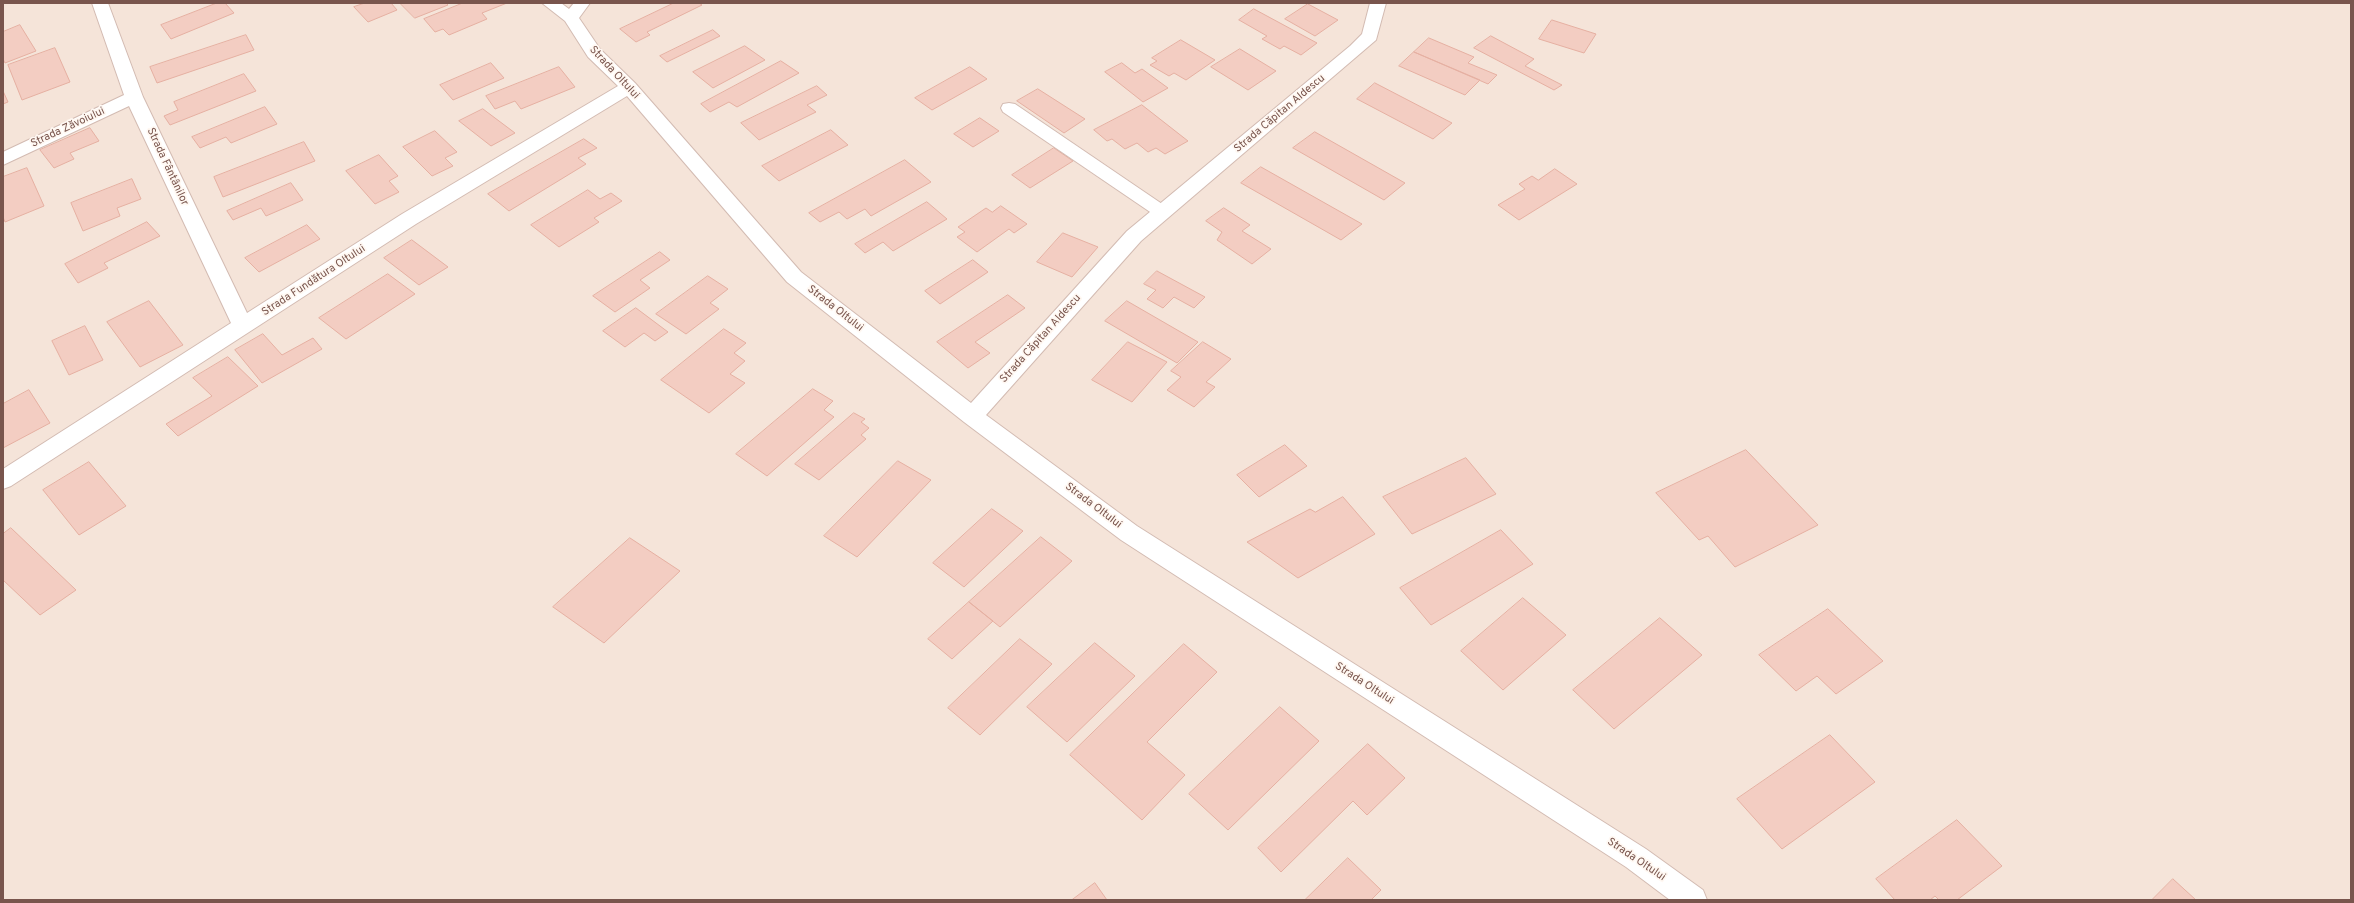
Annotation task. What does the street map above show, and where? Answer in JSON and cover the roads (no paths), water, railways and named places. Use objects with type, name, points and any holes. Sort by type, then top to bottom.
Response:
[{"type":"street","name":"Strada Fântânilor","points":[[100,3],[134,97],[243,326]]},
{"type":"street","name":"Strada Oltului","points":[[550,3],[576,11],[594,53],[629,87],[794,277],[972,416],[1129,533],[1636,858],[1693,900]]},
{"type":"street","name":"Strada Căpitan Aldescu","points":[[972,416],[1134,236],[1356,50],[1370,36],[1378,3]]},
{"type":"street","name":"Strada Fundătura Oltului","points":[[3,480],[409,219],[629,87]]},
{"type":"street","name":"Strada Zăvoiului","points":[[3,159],[134,97]]},
{"type":"lane","points":[[1009,108],[1162,212]]}]
